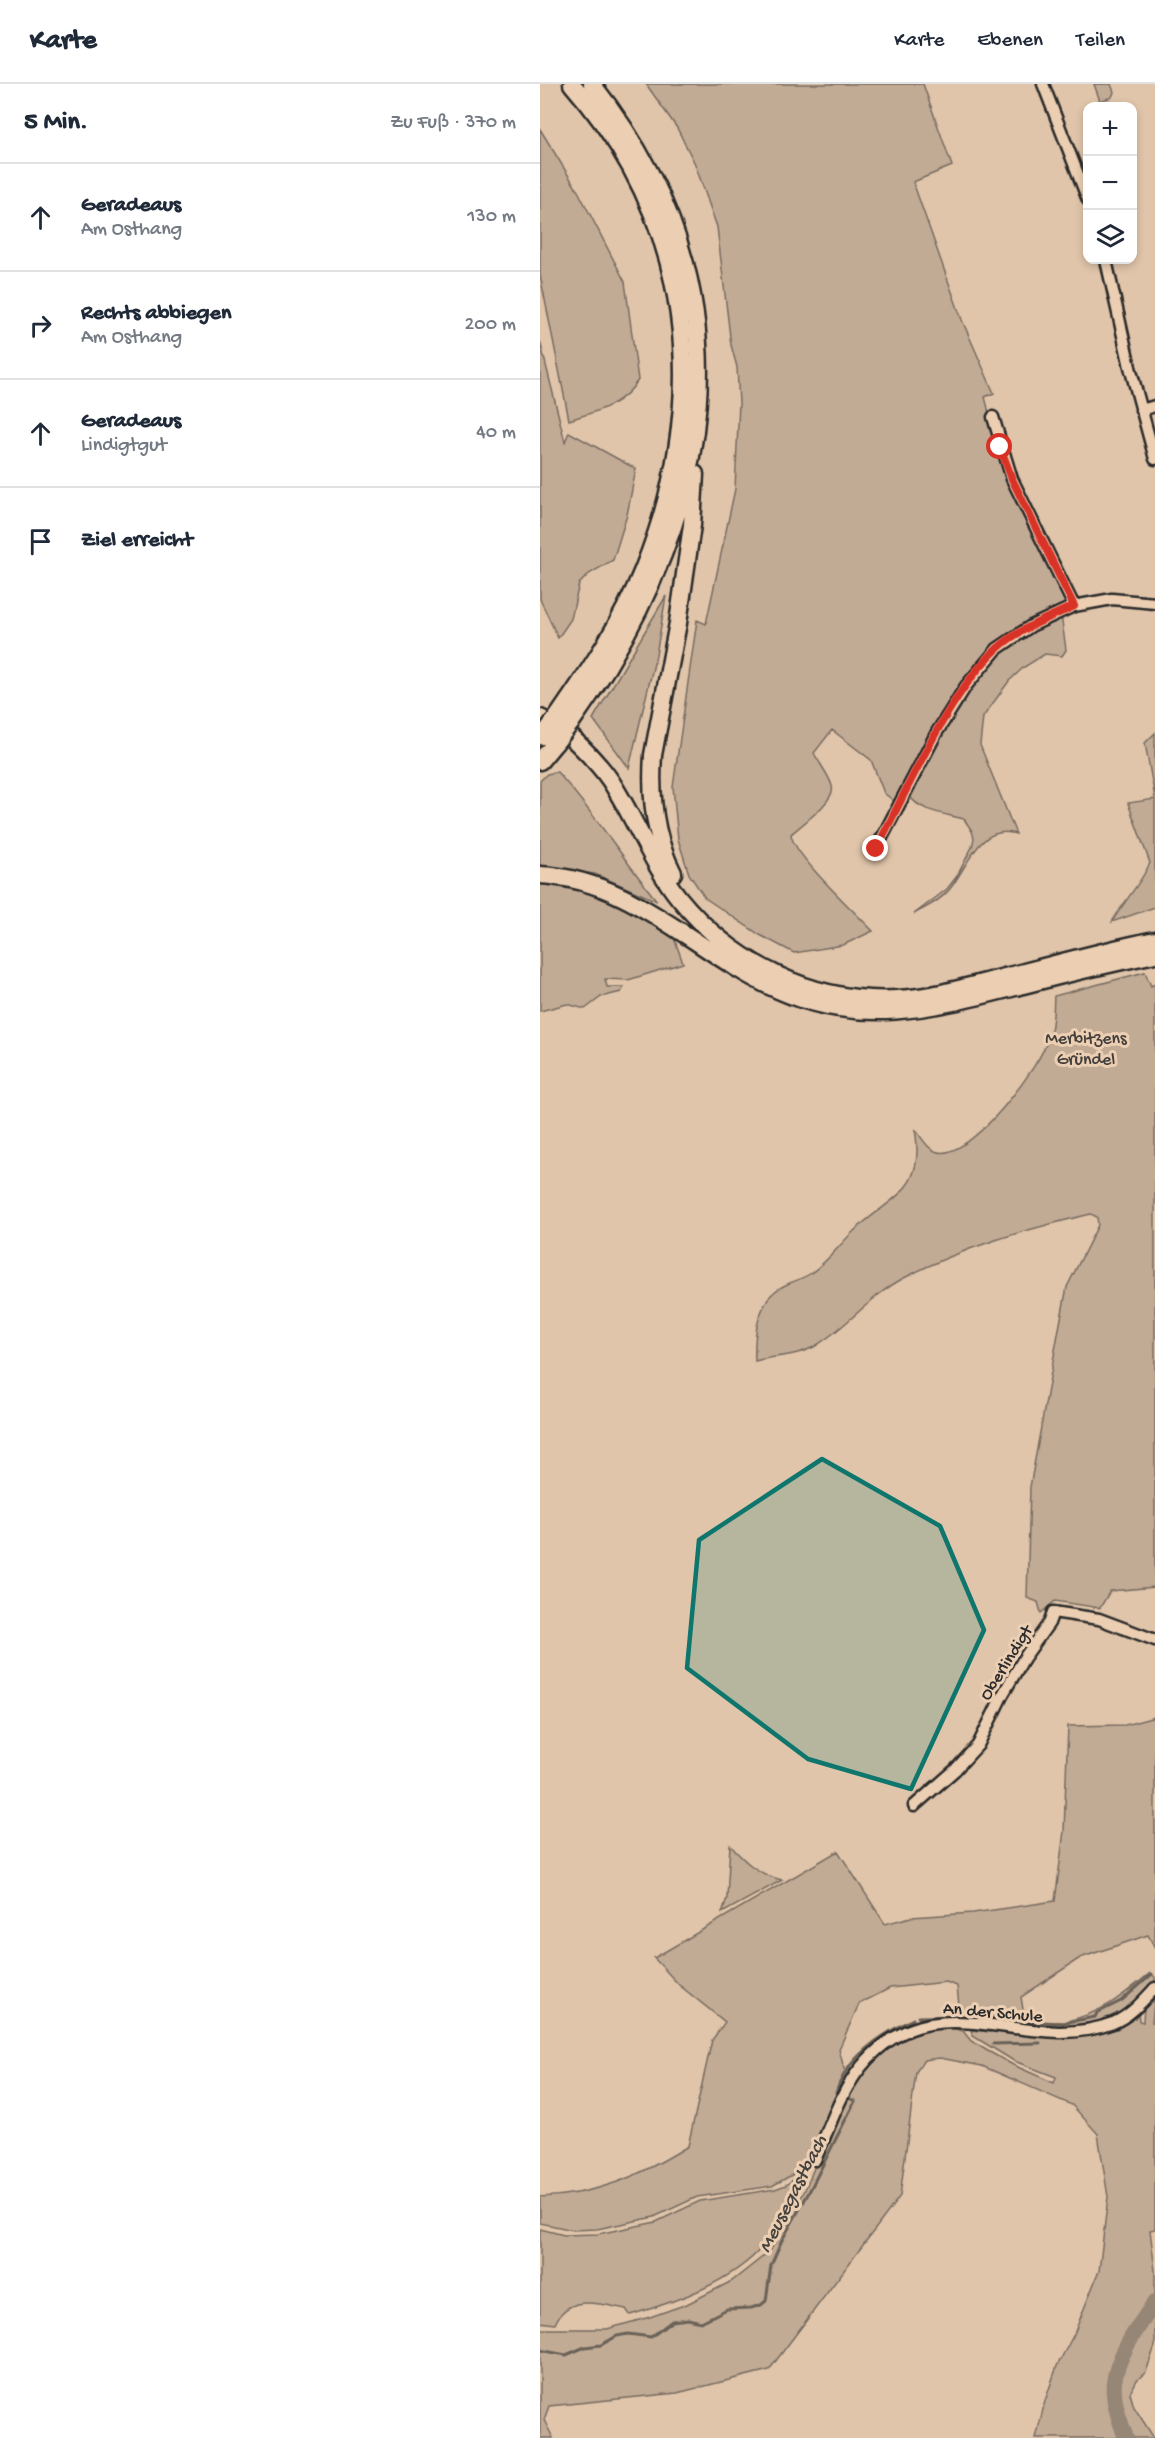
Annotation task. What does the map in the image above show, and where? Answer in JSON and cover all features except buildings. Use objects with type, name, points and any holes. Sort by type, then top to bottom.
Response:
[{"type":"highway","points":[[540,761],[553,729],[614,629],[642,571],[674,470],[683,403],[681,329],[675,291],[660,235],[631,166],[591,105],[572,84]]},
{"type":"highway","points":[[592,84],[616,114],[657,186],[675,231],[690,286],[697,326],[699,375],[693,525],[678,622],[653,755],[652,776],[652,801],[663,850],[695,917]]},
{"type":"highway","points":[[553,729],[597,685],[649,590],[679,509],[695,442]]},
{"type":"highway","points":[[553,729],[602,769],[666,880],[695,917],[726,945],[809,1001],[857,1010],[912,1010],[948,1005],[1091,967],[1154,945]]},
{"type":"highway","points":[[616,791],[633,834],[656,881],[690,926],[722,959]]},
{"type":"highway","points":[[540,875],[594,885],[635,902],[722,959],[785,986]]},
{"type":"street","points":[[1043,84],[1083,187]]},
{"type":"street","points":[[1107,264],[1141,410],[1155,459]]},
{"type":"street","points":[[1141,410],[1155,406]]},
{"type":"street","points":[[993,417],[1012,479],[1074,606]]},
{"type":"street","points":[[876,849],[937,732],[966,687],[997,649],[1016,635],[1074,606],[1112,599],[1155,603]]},
{"type":"street","name":"Oberlindigt","points":[[914,1806],[955,1770],[978,1745],[1002,1696],[1053,1612],[1099,1619],[1155,1640]]},
{"type":"street","name":"An der Schule","points":[[815,2160],[852,2079],[873,2054],[909,2029],[918,2025],[945,2022],[1056,2032],[1081,2030],[1114,2022],[1141,2004],[1155,1988]]},
{"type":"highlighted area","points":[[822,1459],[940,1526],[984,1630],[911,1789],[808,1759],[687,1668],[699,1540]]},
{"type":"green space","points":[[646,84],[923,84],[952,166],[913,182],[962,320],[994,393],[985,397],[998,448],[1069,603],[995,648],[895,802],[884,793],[871,760],[832,730],[814,753],[829,778],[832,792],[824,805],[791,834],[794,843],[813,869],[873,931],[843,945],[794,953],[760,935],[705,898],[689,874],[678,839],[673,787],[697,620],[706,624],[735,489],[739,403],[737,367],[731,345],[717,227],[695,164],[677,128]]},
{"type":"green space","points":[[1094,84],[1111,84],[1114,92],[1112,97],[1100,101]]},
{"type":"green space","points":[[540,129],[578,191],[625,282],[638,380],[632,389],[617,402],[569,420],[540,275]]},
{"type":"green space","points":[[540,341],[565,442],[569,432],[636,469],[627,515],[613,560],[589,574],[579,584],[571,619],[558,638],[540,599]]},
{"type":"green space","points":[[666,596],[656,655],[629,768],[593,719]]},
{"type":"green space","points":[[1061,614],[1066,650],[1062,656],[1045,654],[1024,667],[1009,681],[983,717],[980,745],[1016,834],[1003,832],[984,841],[945,894],[933,904],[914,914],[947,889],[957,876],[972,847],[974,838],[964,819],[934,812],[914,801],[909,795],[911,785],[967,688],[998,651]]},
{"type":"green space","points":[[1155,733],[1155,798],[1145,743]]},
{"type":"green space","points":[[557,772],[657,901],[595,874],[540,866],[540,781],[547,774]]},
{"type":"green space","points":[[1155,799],[1155,907],[1112,922],[1142,879],[1150,863],[1128,803]]},
{"type":"green space","points":[[540,884],[595,893],[651,920],[674,938],[683,963],[628,980],[605,979],[607,987],[624,987],[621,992],[601,997],[585,1009],[567,1004],[540,1011]]},
{"type":"green space","name":"Merbitzens Gründel","points":[[1145,972],[1151,986],[1155,984],[1155,1587],[1110,1591],[1100,1608],[1055,1601],[1041,1613],[1038,1602],[1027,1598],[1030,1487],[1067,1287],[1098,1225],[1097,1217],[1091,1214],[1019,1233],[972,1248],[926,1267],[892,1285],[839,1329],[810,1349],[755,1361],[757,1326],[762,1310],[771,1295],[817,1269],[854,1231],[903,1190],[911,1179],[915,1166],[917,1150],[915,1129],[931,1149],[938,1152],[952,1151],[986,1127],[1019,1088],[1043,1050],[1052,1027],[1054,996]]},
{"type":"green space","points":[[1155,1717],[1155,1948],[1148,1935],[1080,1958],[1021,1997],[1025,2021],[1063,2022],[1064,2029],[954,2019],[920,2021],[919,2018],[960,2016],[957,1986],[946,1982],[890,1988],[859,2004],[839,2049],[844,2069],[848,2072],[882,2037],[913,2020],[913,2023],[872,2052],[813,2160],[799,2171],[772,2186],[697,2197],[654,2217],[597,2229],[573,2230],[540,2223],[540,2197],[580,2192],[617,2182],[653,2166],[688,2146],[712,2040],[725,2022],[679,1985],[654,1958],[838,1851],[885,1924],[911,1917],[973,1913],[1055,1901],[1064,1831],[1068,1726],[1125,1725]]},
{"type":"green space","points":[[730,1845],[753,1867],[766,1875],[782,1880],[722,1913],[727,1898]]},
{"type":"green space","points":[[1150,1973],[1155,1977],[1155,1984],[1121,2016],[1070,2028],[1067,2021],[1092,2013],[1111,2003]]},
{"type":"green space","points":[[1155,1993],[1152,2022],[1155,2023],[1155,2229],[1150,2230],[1155,2271],[1155,2346],[1146,2372],[1137,2380],[1130,2393],[1134,2407],[1154,2438],[1036,2438],[1057,2366],[1074,2334],[1099,2271],[1108,2197],[1098,2134],[1072,2105],[982,2066],[940,2058],[924,2060],[916,2072],[900,2196],[769,2370],[677,2393],[549,2406],[544,2420],[553,2438],[540,2438],[540,2329],[607,2329],[650,2317],[687,2304],[732,2281],[770,2251],[804,2192],[844,2097],[877,2054],[912,2030],[943,2026],[963,2031],[971,2041],[986,2050],[1054,2083],[1056,2077],[1014,2061],[973,2036],[971,2030],[990,2032],[992,2029],[1056,2035],[1138,2011],[1139,2021],[1143,2022],[1144,2004]]},
{"type":"green space","points":[[808,2168],[789,2208],[764,2245],[736,2270],[720,2280],[666,2304],[630,2315],[626,2309],[586,2303],[568,2308],[555,2324],[540,2322],[540,2229],[564,2235],[598,2234],[656,2222],[700,2201],[775,2189],[786,2185]]},
{"type":"waterway","name":"Meusegastbach","points":[[992,2020],[1063,2023],[1095,2017],[1097,2013],[1121,2001],[1152,1974]]},
{"type":"waterway","name":"Meusegastbach","points":[[918,2017],[979,2018]]},
{"type":"waterway","name":"Meusegastbach","points":[[840,2095],[836,2093],[841,2080],[857,2058],[889,2032],[913,2019]]},
{"type":"waterway","points":[[993,2044],[1040,2043]]},
{"type":"waterway","name":"Meusegastbach","points":[[540,2350],[566,2355],[585,2347],[601,2345],[617,2336],[628,2334],[651,2337],[672,2321],[688,2319],[701,2322],[727,2309],[751,2308],[766,2301],[771,2265],[782,2240],[855,2101],[846,2097]]},
{"type":"waterway","points":[[1126,2438],[1114,2396],[1116,2371],[1130,2340],[1155,2302]]},
{"type":"route","points":[[876,849],[937,732],[983,664],[997,649],[1016,635],[1074,606],[1012,479],[1000,447]]}]
